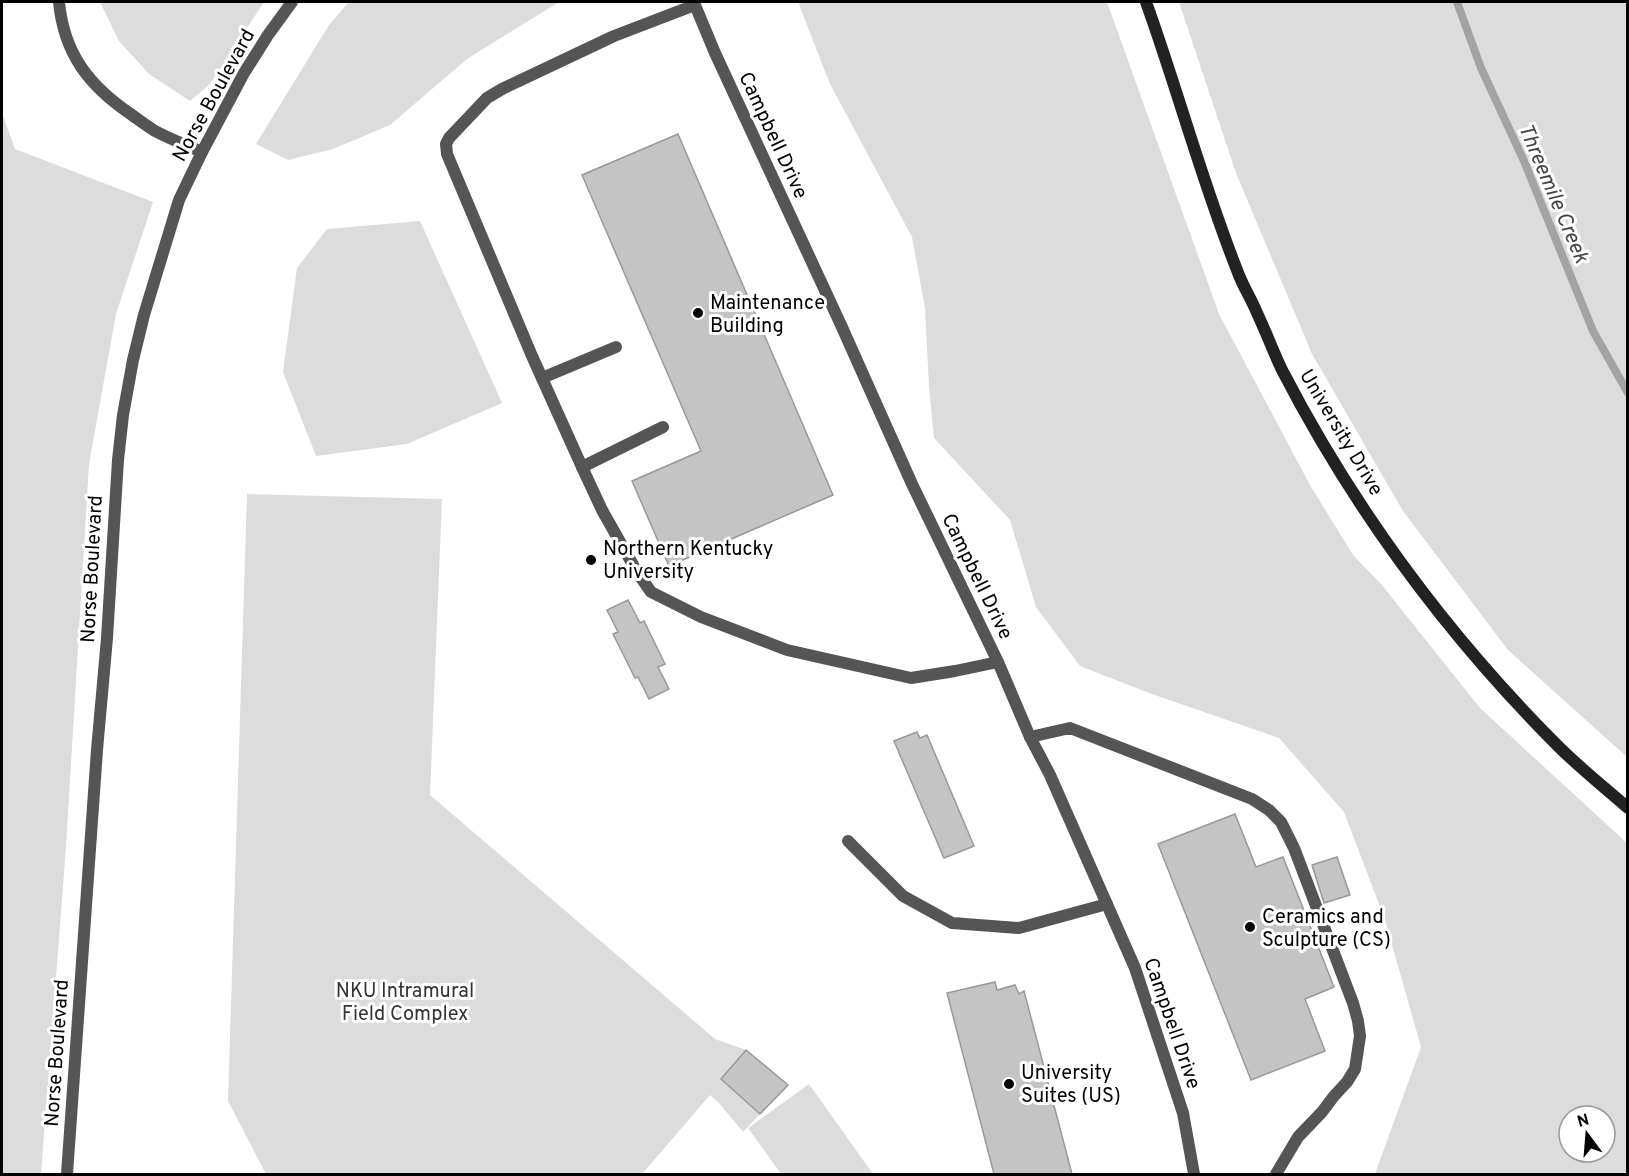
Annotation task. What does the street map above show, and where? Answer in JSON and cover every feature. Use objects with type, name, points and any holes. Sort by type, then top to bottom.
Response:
[{"type":"main road","name":"University Drive","points":[[1146,2],[1196,157],[1238,273],[1282,370],[1341,474],[1389,547],[1454,633],[1554,741],[1628,808]]},
{"type":"street","points":[[59,2],[60,18],[69,47],[84,73],[100,90],[119,107],[155,131],[202,152]]},
{"type":"street","name":"Norse Boulevard","points":[[67,1174],[96,761],[107,638],[117,471],[123,416],[133,360],[144,315],[179,200],[244,73],[267,35],[292,2]]},
{"type":"street","name":"Campbell Drive","points":[[542,378],[447,154],[446,144],[487,98],[502,89],[614,36],[695,5],[912,484],[1050,775],[1135,968],[1184,1113],[1194,1174]]},
{"type":"street","points":[[616,347],[542,378],[602,510],[651,592],[691,613],[787,650],[911,678],[998,662]]},
{"type":"street","points":[[582,467],[663,427]]},
{"type":"street","points":[[1030,737],[1070,728],[1252,799],[1269,810],[1281,822],[1294,848],[1353,1003],[1360,1036],[1355,1069],[1322,1112],[1298,1137],[1276,1174]]},
{"type":"street","points":[[848,841],[903,896],[952,923],[1019,928],[1107,904]]},
{"type":"green space","points":[[100,2],[264,2],[210,84],[190,101],[149,74],[119,41]]},
{"type":"green space","points":[[349,2],[559,2],[467,59],[390,125],[333,149],[288,160],[256,144],[329,25]]},
{"type":"green space","points":[[798,2],[1107,2],[1219,314],[1310,485],[1353,555],[1381,584],[1480,708],[1627,843],[1627,1174],[1375,1174],[1421,1047],[1385,920],[1344,812],[1279,738],[1149,693],[1080,666],[1036,607],[1010,520],[934,438],[925,308],[912,237],[830,84]]},
{"type":"green space","points":[[1179,2],[1627,2],[1627,757],[1508,650],[1403,511],[1312,354],[1236,173]]},
{"type":"green space","points":[[2,113],[15,149],[153,202],[116,314],[89,464],[66,847],[41,1174],[2,1174]]},
{"type":"green space","points":[[420,221],[502,403],[407,444],[316,456],[283,372],[297,268],[327,229]]},
{"type":"green space","name":"NKU Intramural Field Complex","points":[[247,494],[442,499],[430,795],[715,1039],[746,1050],[788,1085],[743,1132],[710,1095],[642,1174],[266,1174],[228,1101]]},
{"type":"green space","points":[[809,1084],[873,1174],[781,1174],[748,1128]]},
{"type":"building","name":"Maintenance Building","points":[[678,134],[833,495],[669,566],[632,481],[701,451],[582,175]]},
{"type":"building","points":[[628,600],[640,623],[644,621],[665,664],[658,667],[669,689],[649,699],[638,677],[635,678],[613,634],[618,632],[607,610]]},
{"type":"building","points":[[917,732],[920,738],[927,735],[974,846],[944,858],[894,741]]},
{"type":"building","name":"Ceramics and Sculpture (CS)","points":[[1235,814],[1256,867],[1283,857],[1334,987],[1305,999],[1325,1051],[1251,1080],[1158,844]]},
{"type":"building","points":[[1337,857],[1350,895],[1324,903],[1312,865]]},
{"type":"building","name":"University Suites (US)","points":[[995,982],[997,990],[1015,985],[1019,994],[1024,991],[1072,1174],[994,1174],[947,993]]},
{"type":"building","points":[[746,1050],[788,1085],[760,1114],[721,1079]]},
{"type":"waterway","name":"Threemile Creek","points":[[1457,2],[1481,68],[1524,161],[1593,331],[1628,393]]},
{"type":"place","name":"Maintenance Building","points":[[698,313]]},
{"type":"place","name":"Northern Kentucky University","points":[[591,560]]},
{"type":"place","name":"Ceramics and Sculpture (CS)","points":[[1250,927]]},
{"type":"place","name":"University Suites (US)","points":[[1009,1084]]}]
